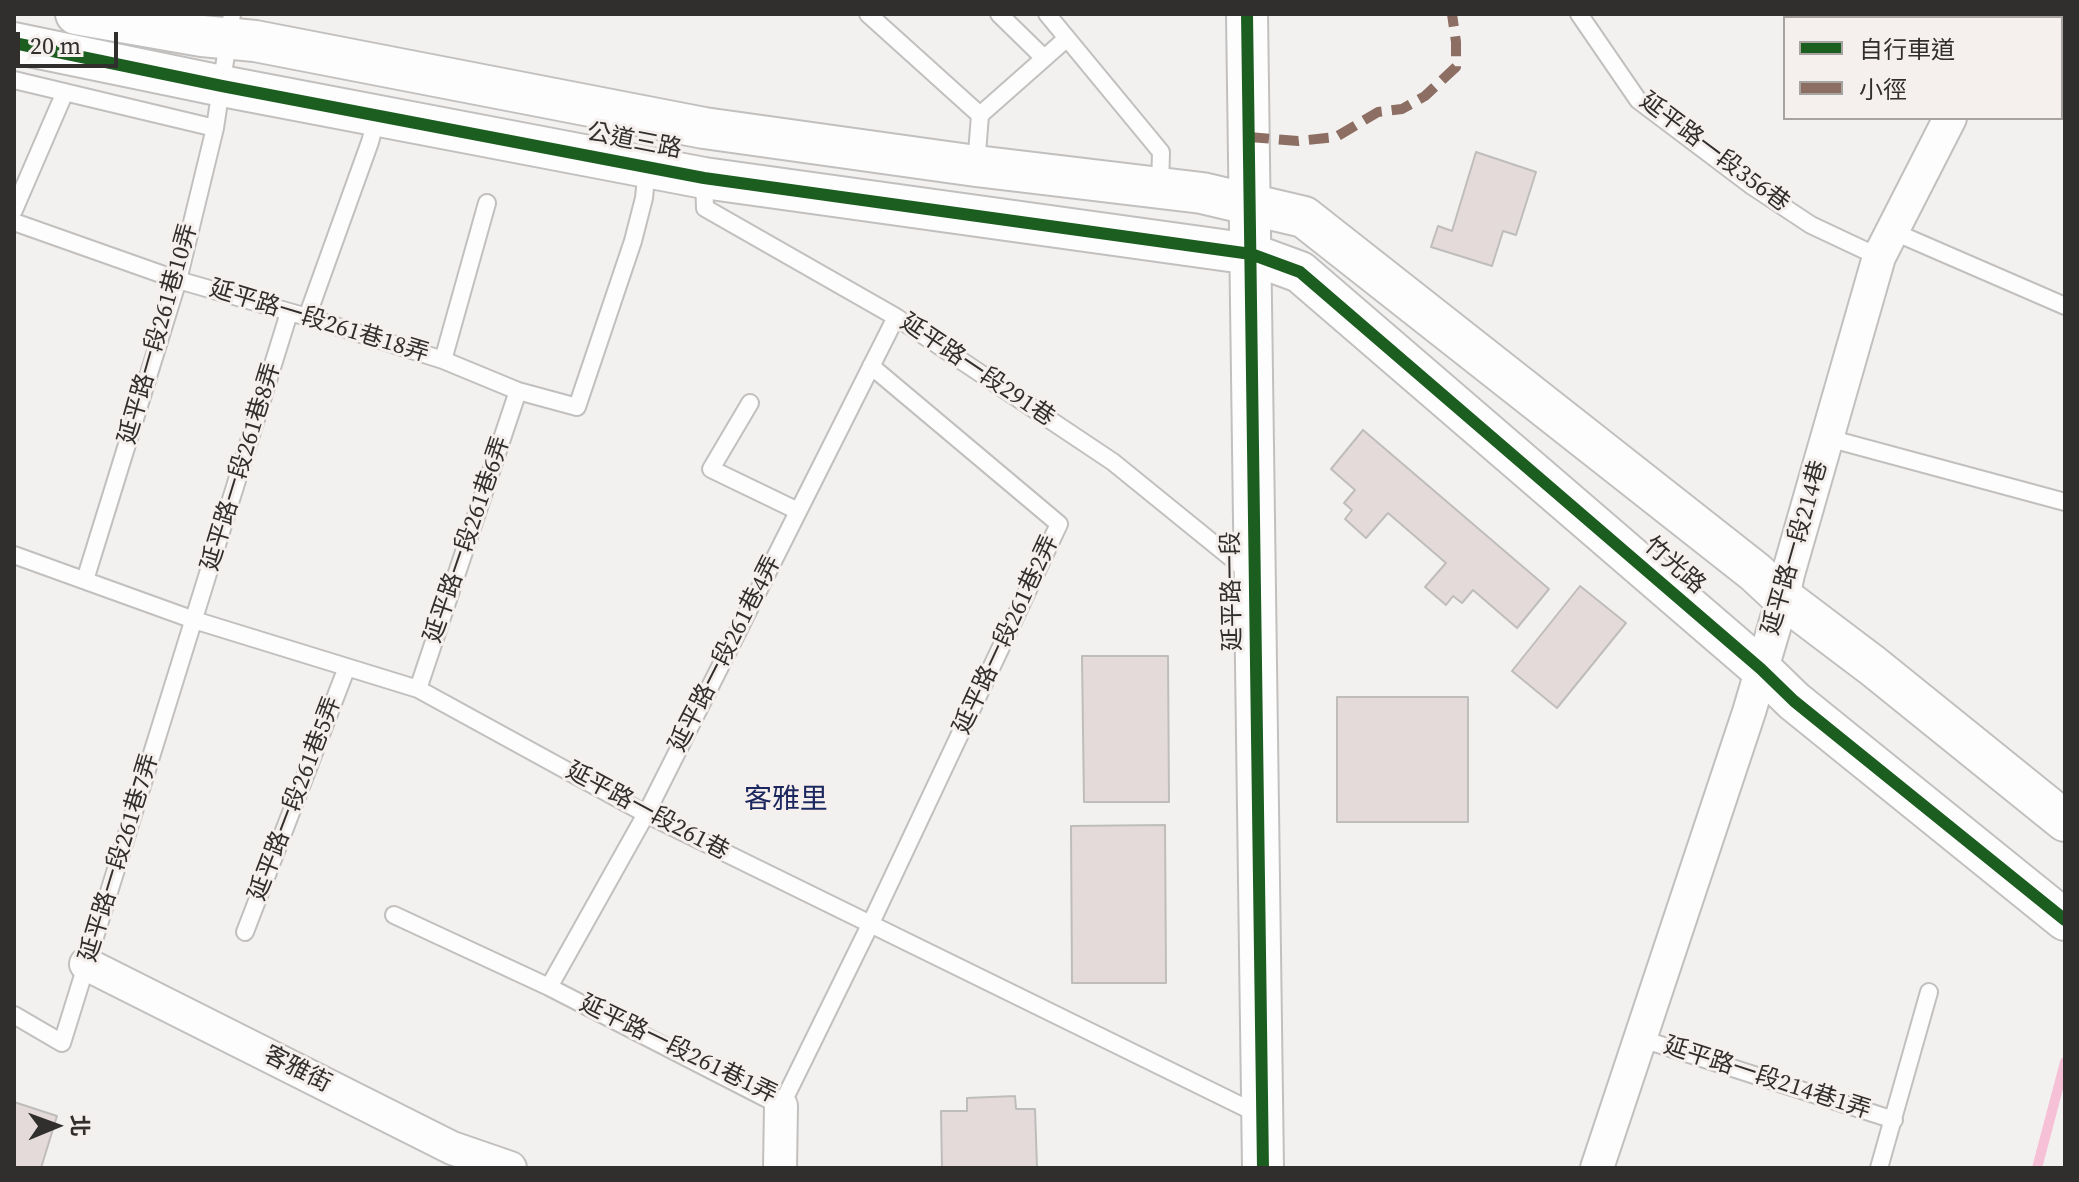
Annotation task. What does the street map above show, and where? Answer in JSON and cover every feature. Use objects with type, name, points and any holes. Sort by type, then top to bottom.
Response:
[{"type":"street","name":"公道三路","points":[[76,14],[202,36],[230,26],[255,41],[704,128],[976,166],[1202,193],[1249,203]]},
{"type":"street","name":"延平路一段","points":[[1247,14],[1263,1168]]},
{"type":"street","name":"公道三路","points":[[14,43],[704,178],[1251,254]]},
{"type":"street","name":"延平路一段214巷","points":[[1597,1168],[1749,712],[1886,244],[1949,120]]},
{"type":"street","name":"竹光路","points":[[1249,203],[1304,217],[2065,821]]},
{"type":"street","name":"竹光路","points":[[1251,254],[1300,272],[1761,669],[1794,701],[2065,920]]},
{"type":"street","name":"客雅街","points":[[86,964],[452,1148],[510,1168]]},
{"type":"street","points":[[780,1168],[781,1106]]},
{"type":"lane","points":[[868,14],[980,115]]},
{"type":"lane","points":[[999,14],[1044,58]]},
{"type":"lane","points":[[1047,14],[1161,152],[1160,188]]},
{"type":"lane","name":"延平路一段356巷","points":[[1579,14],[1638,100],[1752,186],[1811,225],[1886,244],[2065,306]]},
{"type":"lane","name":"延平路一段261巷10弄","points":[[85,580],[178,280],[215,128],[230,26]]},
{"type":"lane","points":[[976,166],[980,115],[1066,39]]},
{"type":"lane","points":[[14,80],[215,128]]},
{"type":"lane","points":[[14,210],[65,92]]},
{"type":"lane","points":[[307,317],[377,116]]},
{"type":"lane","points":[[487,203],[443,360],[518,391],[577,407],[633,241],[644,198],[647,167]]},
{"type":"lane","name":"延平路一段291巷","points":[[704,178],[705,208],[896,317],[1113,462],[1255,578]]},
{"type":"lane","name":"延平路一段261巷18弄","points":[[14,222],[178,280],[443,360]]},
{"type":"lane","name":"延平路一段261巷8弄","points":[[194,620],[289,313]]},
{"type":"lane","name":"延平路一段261巷4弄","points":[[549,987],[646,814],[896,317]]},
{"type":"lane","name":"延平路一段261巷2弄","points":[[870,925],[1059,524],[871,366]]},
{"type":"lane","name":"延平路一段261巷6弄","points":[[418,689],[518,391]]},
{"type":"lane","points":[[750,403],[711,469],[798,511]]},
{"type":"lane","points":[[1828,438],[2065,502]]},
{"type":"lane","name":"延平路一段261巷","points":[[14,555],[194,620],[418,689],[646,814],[1262,1116]]},
{"type":"lane","name":"延平路一段261巷7弄","points":[[14,1015],[62,1043],[194,620]]},
{"type":"lane","name":"延平路一段261巷5弄","points":[[245,932],[347,667]]},
{"type":"lane","name":"延平路一段261巷1弄","points":[[394,915],[549,987],[781,1106],[870,925]]},
{"type":"lane","points":[[1879,1168],[1929,992]]},
{"type":"lane","name":"延平路一段214巷1弄","points":[[1639,1038],[1894,1120]]},
{"type":"building","points":[[1476,152],[1536,172],[1516,235],[1503,231],[1492,266],[1431,247],[1438,226],[1452,231]]},
{"type":"building","points":[[1363,430],[1549,589],[1517,628],[1473,590],[1462,603],[1453,596],[1446,605],[1425,587],[1446,563],[1388,513],[1366,538],[1345,519],[1352,510],[1344,503],[1355,490],[1331,469]]},
{"type":"building","points":[[1580,586],[1626,623],[1557,708],[1512,671]]},
{"type":"building","points":[[1082,656],[1168,656],[1169,802],[1084,802]]},
{"type":"building","points":[[1337,697],[1468,697],[1468,822],[1337,822]]},
{"type":"building","points":[[1165,825],[1166,983],[1072,983],[1071,826]]},
{"type":"building","points":[[1015,1096],[1016,1109],[1035,1109],[1037,1168],[942,1168],[941,1111],[967,1111],[967,1098]]},
{"type":"building","points":[[14,1102],[57,1116],[41,1168],[14,1168]]},
{"type":"waterway","points":[[2037,1168],[2065,1062]]},
{"type":"marked path","points":[[1249,137],[1298,141],[1336,137],[1378,112],[1402,109],[1425,96],[1456,67],[1452,14]]},
{"type":"cycle path","points":[[1247,14],[1263,1168]]},
{"type":"cycle path","points":[[14,43],[704,178],[1251,254],[1300,272],[1761,669],[1794,701],[2065,920]]},
{"type":"district","name":"客雅里","points":[[786,801]]}]
